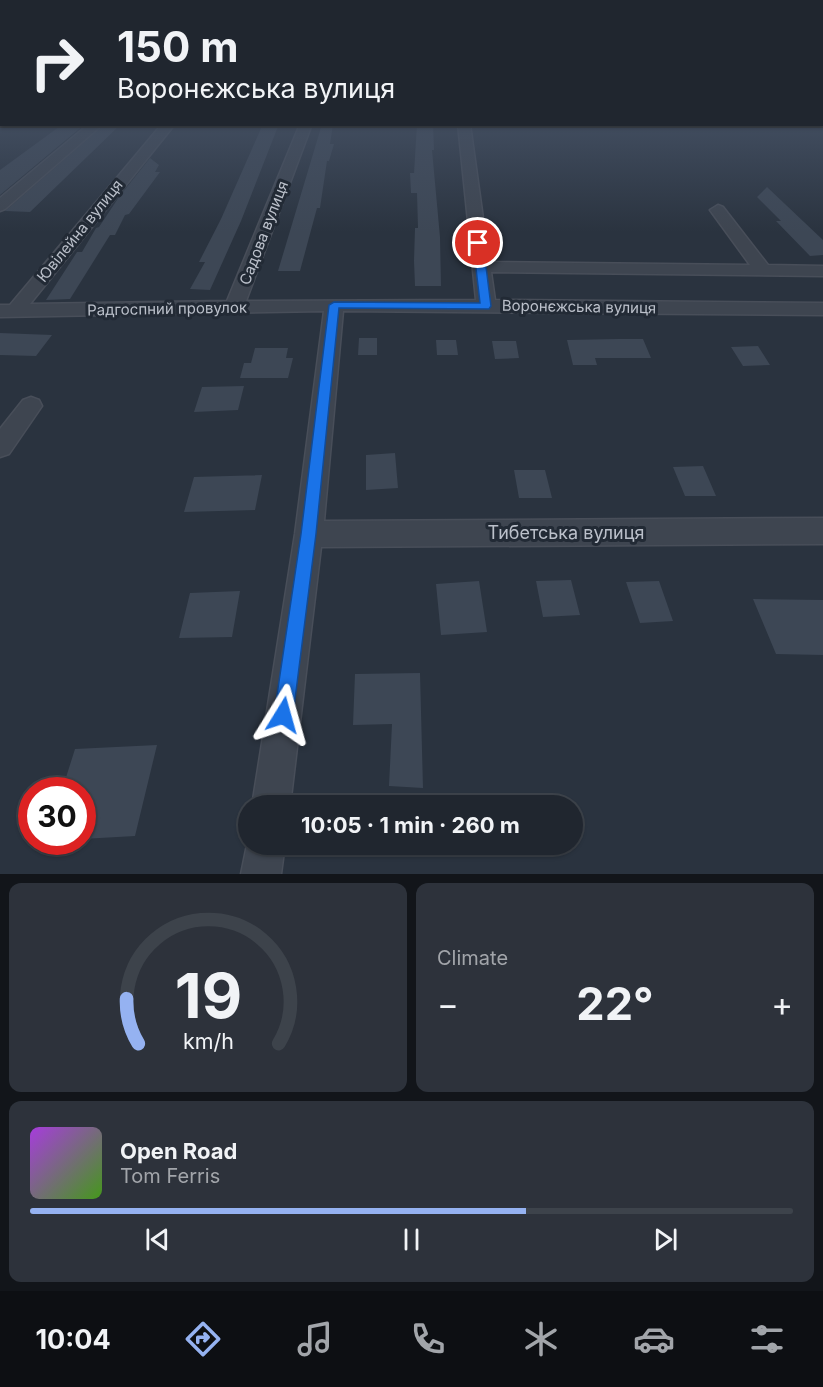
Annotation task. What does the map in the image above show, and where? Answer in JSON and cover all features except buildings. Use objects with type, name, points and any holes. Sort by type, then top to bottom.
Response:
[{"type":"street","points":[[0,206],[66,150]]},
{"type":"street","name":"Ювілейна вулиця","points":[[8,311],[147,150]]},
{"type":"street","name":"Садова вулиця","points":[[234,308],[296,150]]},
{"type":"street","points":[[467,150],[486,306]]},
{"type":"street","points":[[718,210],[763,270]]},
{"type":"street","points":[[481,267],[823,271]]},
{"type":"street","points":[[273,795],[309,534],[334,305]]},
{"type":"street","name":"Радгоспний провулок","points":[[8,311],[334,305]]},
{"type":"street","name":"Воронєжська вулиця","points":[[334,305],[823,309]]},
{"type":"street","points":[[0,447],[31,406]]},
{"type":"street","name":"Тибетська вулиця","points":[[309,534],[823,531]]},
{"type":"street","points":[[261,874],[264,855]]},
{"type":"route","points":[[283,715],[309,534],[334,305],[486,306],[478,243]]}]
